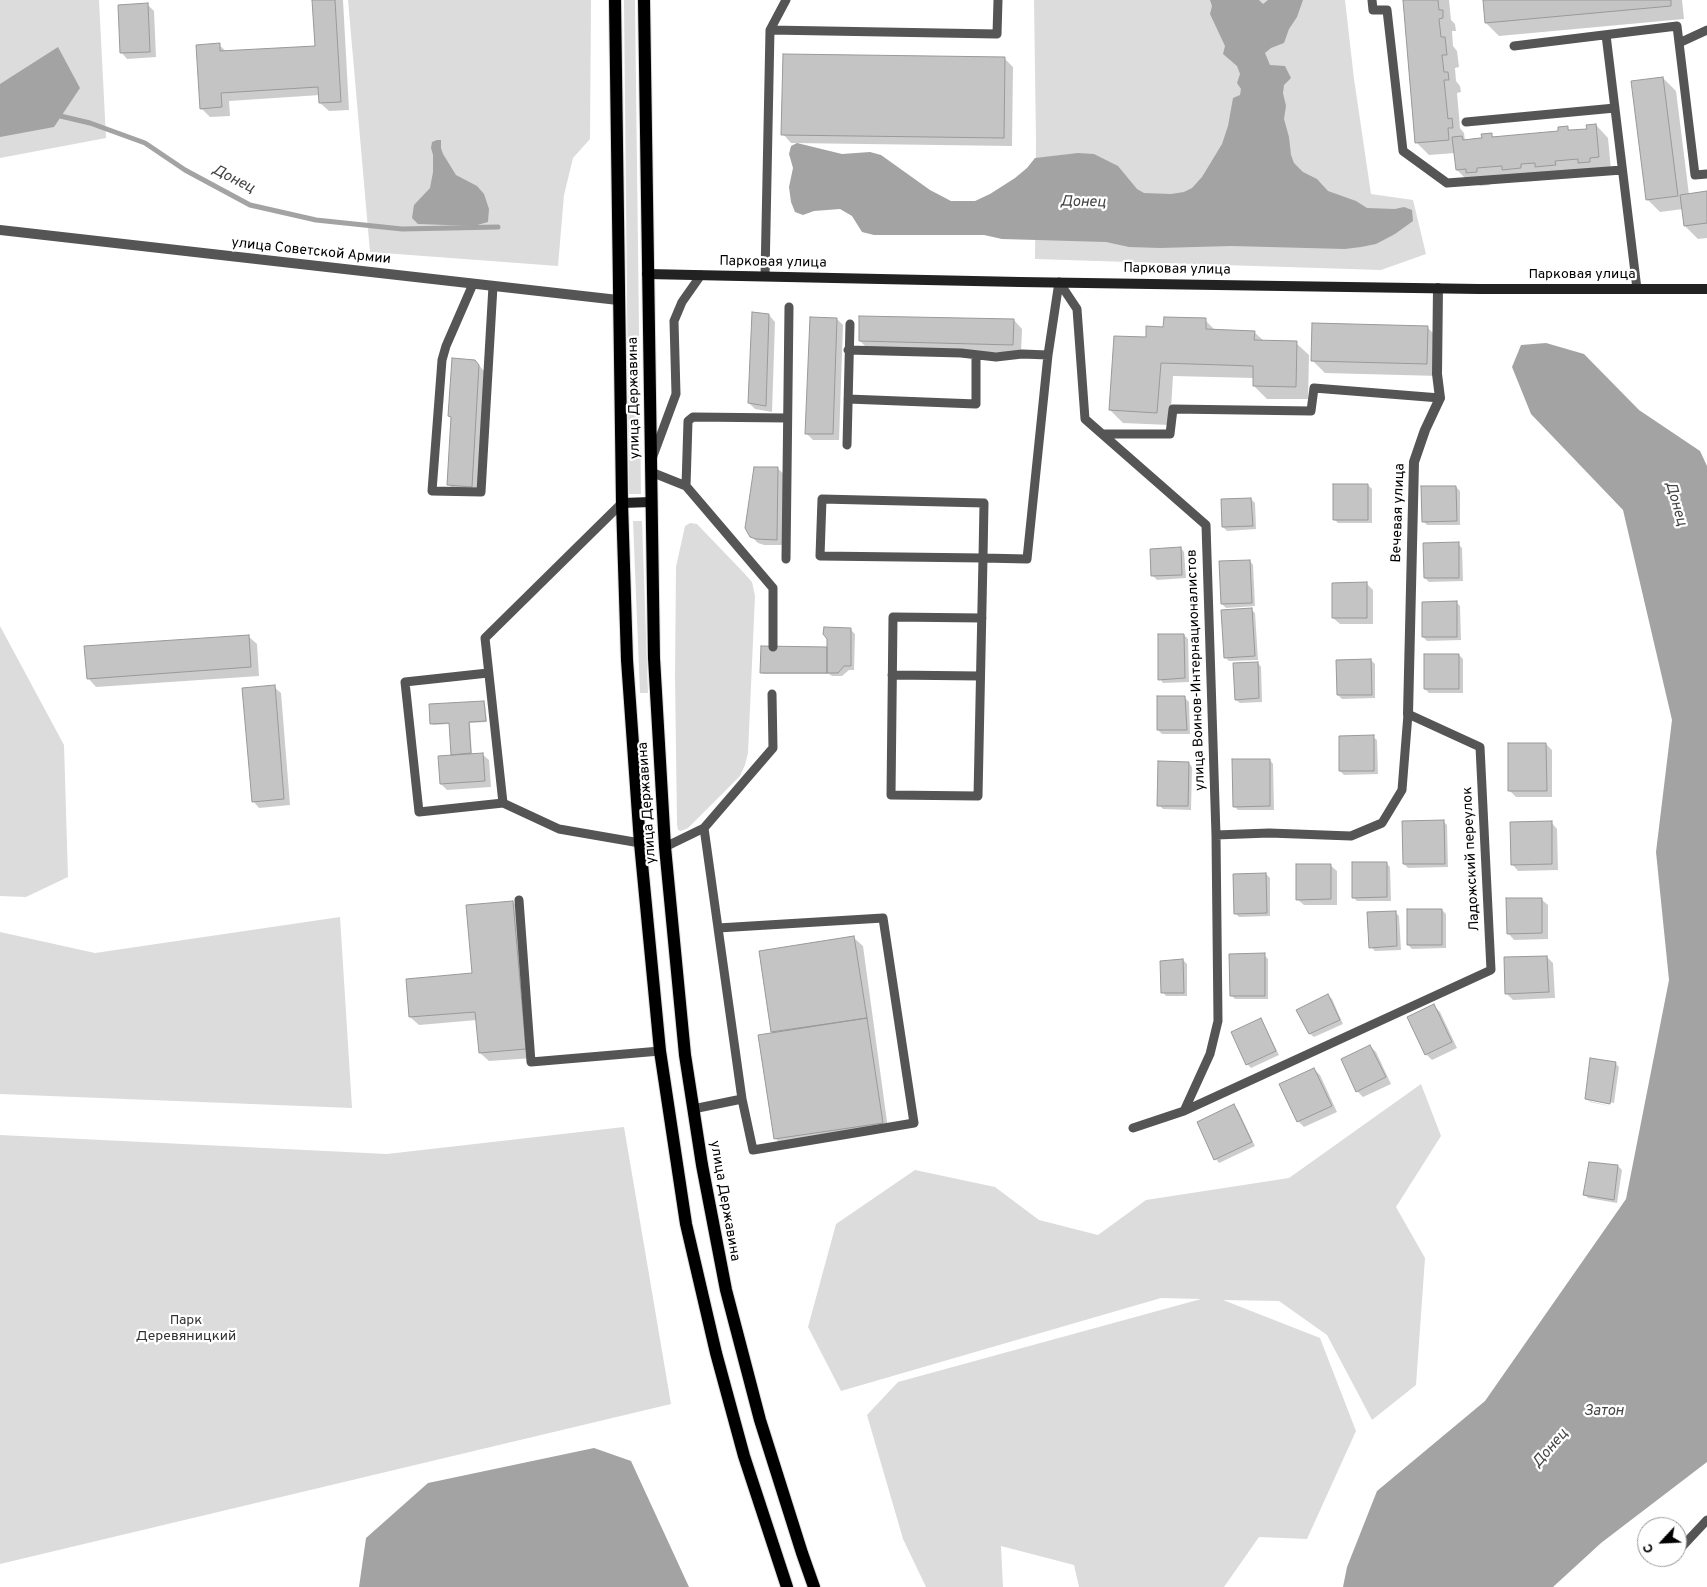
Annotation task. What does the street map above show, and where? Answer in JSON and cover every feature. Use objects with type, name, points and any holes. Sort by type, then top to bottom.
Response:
[{"type":"main road","name":"улица Державина","points":[[615,0],[618,300],[627,660],[640,843],[660,1051],[686,1224],[716,1353],[744,1456],[787,1587]]},
{"type":"main road","name":"улица Державина","points":[[644,0],[654,658],[665,847],[685,1055],[692,1109],[726,1290],[760,1420],[814,1587]]},
{"type":"street","name":"улица Советской Армии","points":[[0,230],[618,300]]},
{"type":"street","name":"Парковая улица","points":[[647,274],[1438,288],[1707,289]]},
{"type":"street","points":[[1438,288],[1437,374],[1440,398]]},
{"type":"street","name":"Вечевая улица","points":[[1408,714],[1414,462],[1425,430],[1440,398]]},
{"type":"street","points":[[622,503],[651,502]]},
{"type":"lane","points":[[766,276],[770,30],[786,0]]},
{"type":"lane","points":[[770,30],[998,34],[998,0]]},
{"type":"lane","points":[[1372,0],[1373,10],[1387,10],[1403,151],[1447,183],[1622,170]]},
{"type":"lane","points":[[1514,46],[1677,26],[1695,176],[1707,174]]},
{"type":"lane","points":[[1679,43],[1707,30]]},
{"type":"lane","points":[[1606,35],[1637,289]]},
{"type":"lane","points":[[1466,122],[1615,108]]},
{"type":"lane","points":[[701,275],[682,302],[674,321],[676,394],[651,467],[686,486],[773,588],[773,647]]},
{"type":"lane","points":[[982,618],[893,616],[891,794],[978,796],[980,676],[982,618],[983,558],[984,503],[822,499],[820,556],[983,558],[1027,559],[1048,355],[1059,282]]},
{"type":"lane","name":"улица Воинов-Интернационалистов","points":[[1059,282],[1077,309],[1085,419],[1206,525],[1216,835],[1218,1021],[1210,1054],[1184,1111]]},
{"type":"lane","points":[[472,284],[442,360],[432,491],[481,492],[493,286]]},
{"type":"lane","points":[[786,559],[789,307]]},
{"type":"lane","points":[[847,445],[850,324]]},
{"type":"lane","points":[[848,350],[996,357],[1022,354],[1048,355]]},
{"type":"lane","points":[[848,399],[976,404],[976,355]]},
{"type":"lane","points":[[1102,434],[1170,434],[1172,409],[1311,411],[1314,388],[1440,398]]},
{"type":"lane","points":[[686,486],[688,420],[693,417],[787,418]]},
{"type":"lane","points":[[503,803],[485,638],[622,503]]},
{"type":"lane","points":[[488,673],[405,682],[419,812],[503,803],[559,829],[640,843]]},
{"type":"lane","points":[[892,675],[980,676]]},
{"type":"lane","points":[[665,847],[704,828],[773,748],[772,694]]},
{"type":"lane","points":[[1216,835],[1269,833],[1351,836],[1382,823],[1402,790],[1408,714]]},
{"type":"lane","name":"Ладожский переулок","points":[[1184,1111],[1491,970],[1480,747],[1408,714]]},
{"type":"lane","points":[[704,828],[718,928],[742,1099],[753,1150],[914,1123],[882,918],[718,928]]},
{"type":"lane","points":[[519,900],[531,1062],[660,1051]]},
{"type":"lane","points":[[692,1109],[742,1099]]},
{"type":"lane","points":[[1133,1128],[1184,1111]]},
{"type":"lane","points":[[1687,1541],[1707,1520]]},
{"type":"green space","points":[[0,0],[99,0],[106,138],[0,158]]},
{"type":"green space","points":[[348,0],[591,0],[590,139],[573,158],[564,195],[558,266],[370,252]]},
{"type":"green space","points":[[624,0],[635,0],[641,494],[629,494]]},
{"type":"green space","points":[[1034,0],[1345,0],[1354,79],[1371,194],[1413,200],[1426,254],[1381,270],[1035,259]]},
{"type":"green space","points":[[633,521],[642,521],[648,693],[640,693]]},
{"type":"green space","points":[[690,523],[697,524],[744,573],[752,582],[755,596],[748,753],[745,765],[740,776],[688,828],[681,831],[678,830],[677,824],[676,567],[685,526]]},
{"type":"green space","points":[[0,626],[64,745],[68,877],[26,897],[0,896]]},
{"type":"green space","points":[[340,917],[352,1108],[0,1094],[0,932],[95,953]]},
{"type":"green space","points":[[1421,1084],[1441,1136],[1396,1207],[1425,1258],[1416,1385],[1372,1420],[1327,1335],[1279,1301],[1223,1300],[1320,1338],[1356,1431],[1307,1539],[1259,1537],[1224,1587],[1079,1587],[1074,1565],[1001,1546],[1003,1587],[926,1587],[903,1539],[867,1415],[898,1382],[1201,1299],[1161,1298],[841,1391],[808,1327],[836,1224],[915,1170],[995,1187],[1039,1220],[1098,1235],[1146,1200],[1289,1178]]},
{"type":"green space","name":"Парк Деревяницкий","points":[[624,1127],[671,1404],[0,1564],[0,1135],[387,1154]]},
{"type":"water","points":[[1210,0],[1259,0],[1263,4],[1268,0],[1303,0],[1284,43],[1271,48],[1265,53],[1270,65],[1285,66],[1291,78],[1284,85],[1283,93],[1286,106],[1284,119],[1294,163],[1303,172],[1317,179],[1328,191],[1356,201],[1367,208],[1395,209],[1404,207],[1412,210],[1413,221],[1395,234],[1376,244],[1345,249],[1231,246],[1160,248],[1129,247],[1106,242],[1002,239],[984,235],[874,235],[862,232],[852,216],[840,209],[814,211],[803,215],[795,212],[791,202],[789,187],[793,168],[789,154],[791,146],[797,143],[842,154],[870,152],[881,155],[930,190],[951,201],[975,201],[990,194],[1015,178],[1035,158],[1078,153],[1094,154],[1118,166],[1137,189],[1144,193],[1171,194],[1184,192],[1192,188],[1202,177],[1222,144],[1228,126],[1233,98],[1240,95],[1241,89],[1237,83],[1240,74],[1237,66],[1223,54],[1225,46],[1210,14],[1212,6]]},
{"type":"water","points":[[58,47],[80,88],[54,127],[0,137],[0,84]]},
{"type":"water","points":[[441,140],[443,154],[456,175],[477,186],[484,194],[489,209],[488,222],[474,226],[418,224],[412,218],[414,205],[430,188],[433,172],[431,148],[432,142]]},
{"type":"water","name":"Затон","points":[[1546,343],[1584,354],[1639,410],[1700,451],[1707,466],[1707,1462],[1601,1543],[1553,1587],[1343,1587],[1347,1567],[1377,1491],[1485,1401],[1626,1199],[1669,980],[1656,852],[1672,720],[1623,510],[1531,414],[1512,367],[1521,345]]},
{"type":"water","points":[[594,1448],[631,1461],[689,1587],[359,1587],[366,1538],[428,1483]]},
{"type":"building","points":[[312,0],[335,0],[341,102],[319,103],[318,87],[221,93],[222,107],[200,109],[196,45],[220,43],[220,51],[315,46]]},
{"type":"building","points":[[1403,0],[1438,0],[1439,10],[1443,10],[1443,18],[1439,19],[1441,37],[1445,37],[1447,55],[1442,55],[1444,72],[1448,72],[1449,80],[1444,80],[1448,119],[1452,118],[1453,128],[1448,128],[1449,140],[1415,143]]},
{"type":"building","points":[[1483,0],[1671,0],[1671,6],[1485,23]]},
{"type":"building","points":[[148,3],[150,52],[120,53],[118,5]]},
{"type":"building","points":[[783,54],[1005,57],[1004,138],[781,135]]},
{"type":"building","points":[[1663,77],[1678,196],[1646,200],[1631,81]]},
{"type":"building","points":[[1596,124],[1599,157],[1590,158],[1590,162],[1578,163],[1578,159],[1555,161],[1556,165],[1535,167],[1535,163],[1521,164],[1521,168],[1502,170],[1502,166],[1477,168],[1477,172],[1466,173],[1466,169],[1456,170],[1452,137],[1462,136],[1463,140],[1482,138],[1481,134],[1492,133],[1492,137],[1558,131],[1558,127],[1568,126],[1568,130],[1587,129],[1586,125]]},
{"type":"building","points":[[1707,191],[1707,223],[1684,226],[1680,195]]},
{"type":"building","points":[[752,312],[769,314],[766,406],[748,403]]},
{"type":"building","points":[[859,316],[1014,319],[1013,345],[859,341]]},
{"type":"building","points":[[810,317],[837,318],[833,434],[805,434]]},
{"type":"building","points":[[1164,317],[1206,318],[1206,329],[1255,331],[1254,340],[1297,341],[1296,387],[1253,386],[1253,366],[1161,363],[1157,413],[1109,410],[1114,336],[1146,337],[1146,326],[1163,327]]},
{"type":"building","points":[[1312,323],[1428,326],[1427,364],[1311,361]]},
{"type":"building","points":[[452,358],[475,360],[479,365],[472,487],[447,485],[451,417],[448,416]]},
{"type":"building","points":[[754,467],[778,467],[777,540],[750,537],[745,528]]},
{"type":"building","points":[[1333,484],[1368,484],[1368,520],[1333,520]]},
{"type":"building","points":[[1421,486],[1456,486],[1457,521],[1422,522]]},
{"type":"building","points":[[1251,498],[1253,526],[1222,527],[1221,499]]},
{"type":"building","points":[[1459,542],[1459,578],[1424,578],[1423,543]]},
{"type":"building","points":[[1181,547],[1182,575],[1151,576],[1150,549]]},
{"type":"building","points":[[1250,560],[1252,603],[1221,604],[1219,561]]},
{"type":"building","points":[[1367,582],[1367,618],[1332,618],[1332,583]]},
{"type":"building","points":[[1457,601],[1457,637],[1422,637],[1422,602]]},
{"type":"building","points":[[1252,608],[1255,656],[1224,658],[1221,610]]},
{"type":"building","points":[[824,627],[851,628],[851,666],[844,666],[838,673],[827,673],[827,639],[823,634]]},
{"type":"building","points":[[1158,634],[1184,634],[1185,678],[1158,680]]},
{"type":"building","points":[[249,635],[251,667],[87,679],[84,646]]},
{"type":"building","points":[[761,646],[827,647],[827,673],[760,673]]},
{"type":"building","points":[[1424,654],[1459,654],[1459,689],[1424,689]]},
{"type":"building","points":[[1371,659],[1372,695],[1337,695],[1336,660]]},
{"type":"building","points":[[1258,662],[1259,698],[1235,700],[1233,663]]},
{"type":"building","points":[[275,685],[284,799],[252,802],[242,688]]},
{"type":"building","points":[[1157,696],[1185,696],[1187,730],[1157,730]]},
{"type":"building","points":[[484,701],[486,721],[469,722],[471,753],[451,755],[449,723],[430,724],[429,704]]},
{"type":"building","points":[[1374,735],[1374,771],[1339,771],[1339,736]]},
{"type":"building","points":[[1508,743],[1546,743],[1547,791],[1508,791]]},
{"type":"building","points":[[483,753],[485,781],[440,784],[438,756]]},
{"type":"building","points":[[1232,759],[1270,759],[1270,806],[1233,807]]},
{"type":"building","points":[[1158,761],[1189,762],[1188,806],[1157,806]]},
{"type":"building","points":[[1444,820],[1445,864],[1403,864],[1402,821]]},
{"type":"building","points":[[1552,821],[1552,864],[1511,865],[1510,822]]},
{"type":"building","points":[[1352,862],[1387,862],[1387,897],[1352,898]]},
{"type":"building","points":[[1296,864],[1331,864],[1331,899],[1296,900]]},
{"type":"building","points":[[1266,873],[1267,913],[1234,914],[1233,874]]},
{"type":"building","points":[[1506,898],[1542,898],[1542,933],[1507,934]]},
{"type":"building","points":[[513,901],[526,1049],[479,1053],[475,1012],[409,1017],[406,979],[472,973],[466,905]]},
{"type":"building","points":[[1407,909],[1442,909],[1442,945],[1407,945]]},
{"type":"building","points":[[1396,911],[1397,946],[1369,948],[1367,912]]},
{"type":"building","points":[[854,936],[867,1018],[771,1032],[759,951]]},
{"type":"building","points":[[1265,953],[1265,996],[1230,996],[1229,954]]},
{"type":"building","points":[[1547,956],[1549,992],[1505,994],[1504,957]]},
{"type":"building","points":[[1183,959],[1184,993],[1161,993],[1160,961]]},
{"type":"building","points":[[1328,994],[1340,1020],[1309,1034],[1296,1010]]},
{"type":"building","points":[[1434,1004],[1452,1042],[1425,1055],[1407,1017]]},
{"type":"building","points":[[867,1018],[883,1123],[774,1139],[758,1035]]},
{"type":"building","points":[[1261,1018],[1276,1051],[1246,1065],[1231,1032]]},
{"type":"building","points":[[1370,1045],[1386,1077],[1356,1092],[1341,1059]]},
{"type":"building","points":[[1590,1058],[1616,1062],[1610,1104],[1585,1099]]},
{"type":"building","points":[[1314,1068],[1332,1106],[1297,1122],[1279,1084]]},
{"type":"building","points":[[1234,1104],[1252,1142],[1214,1160],[1197,1122]]},
{"type":"building","points":[[1589,1162],[1618,1165],[1614,1200],[1583,1195]]},
{"type":"waterway","name":"Донец","points":[[56,115],[90,123],[145,143],[185,170],[250,205],[316,220],[402,229],[498,227]]}]
